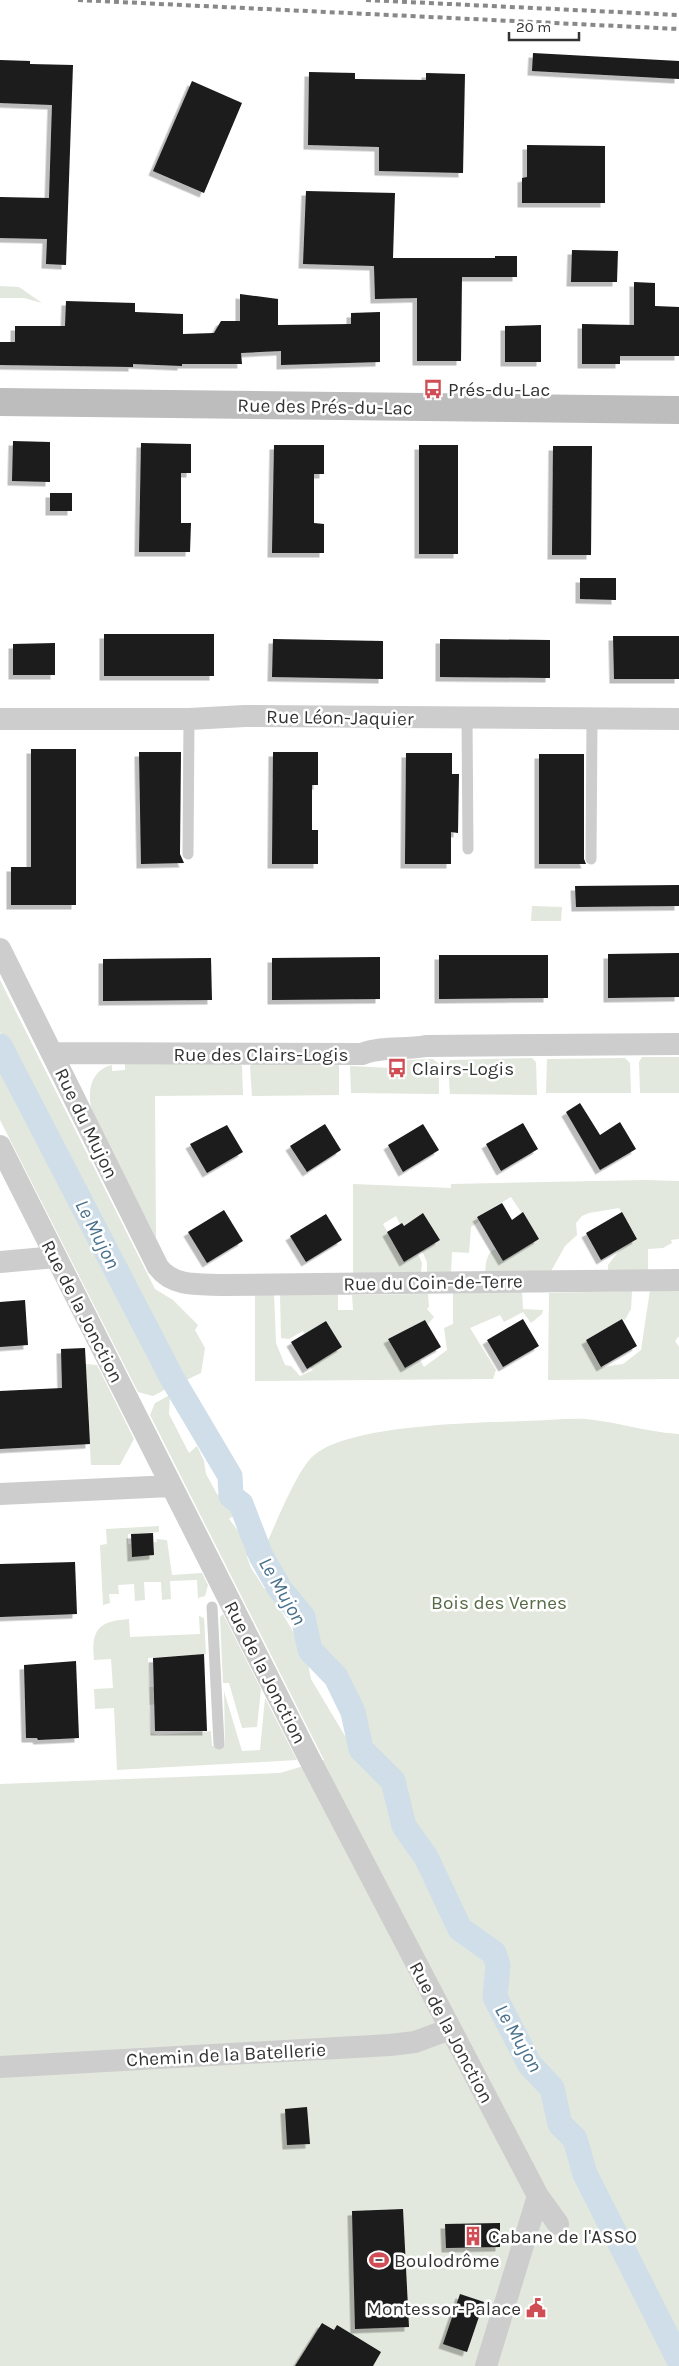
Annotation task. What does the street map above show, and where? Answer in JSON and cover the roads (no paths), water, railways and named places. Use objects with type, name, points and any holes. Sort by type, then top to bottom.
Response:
[{"type":"street","name":"Rue des Prés-du-Lac","points":[[0,402],[679,410]]},
{"type":"street","name":"Rue Léon-Jaquier","points":[[0,719],[189,719],[255,716],[592,720],[679,719]]},
{"type":"street","name":"Rue du Mujon","points":[[0,949],[158,1267],[164,1275],[186,1284]]},
{"type":"street","name":"Rue des Clairs-Logis","points":[[52,1053],[362,1054],[373,1050],[407,1049],[426,1046],[679,1044]]},
{"type":"street","name":"Rue de la Jonction","points":[[0,1146],[171,1486],[450,2029],[538,2196],[558,2224]]},
{"type":"street","points":[[0,1262],[56,1257]]},
{"type":"street","name":"Rue du Coin-de-Terre","points":[[186,1284],[679,1280]]},
{"type":"street","points":[[0,1494],[171,1486]]},
{"type":"street","name":"Chemin de la Batellerie","points":[[0,2067],[390,2045],[415,2042],[450,2029]]},
{"type":"street","points":[[486,2366],[538,2196]]},
{"type":"lane","points":[[188,854],[189,719]]},
{"type":"lane","points":[[467,719],[468,850]]},
{"type":"lane","points":[[591,859],[592,720]]},
{"type":"lane","points":[[212,1607],[219,1744]]},
{"type":"waterway","name":"Le Mujon","points":[[0,1046],[172,1378],[230,1476],[231,1496],[241,1504],[261,1556],[280,1589],[303,1617],[310,1650],[336,1677],[353,1712],[361,1749],[393,1781],[404,1826],[426,1857],[460,1929],[494,1953],[498,1965],[495,1997],[530,2065],[552,2088],[560,2124],[575,2139],[585,2174],[679,2360]]},
{"type":"railway","points":[[78,0],[679,29]]},
{"type":"railway","points":[[366,0],[679,15]]},
{"type":"place","name":"Prés-du-Lac","points":[[433,389]]},
{"type":"place","name":"Clairs-Logis","points":[[397,1068]]},
{"type":"place","name":"Cabane de l'ASSO","points":[[473,2236]]},
{"type":"place","name":"Boulodrôme","points":[[379,2260]]},
{"type":"place","name":"Montessor-Palace","points":[[536,2308]]},
{"type":"park label","name":"Bois des Vernes","points":[[499,1602]]}]
